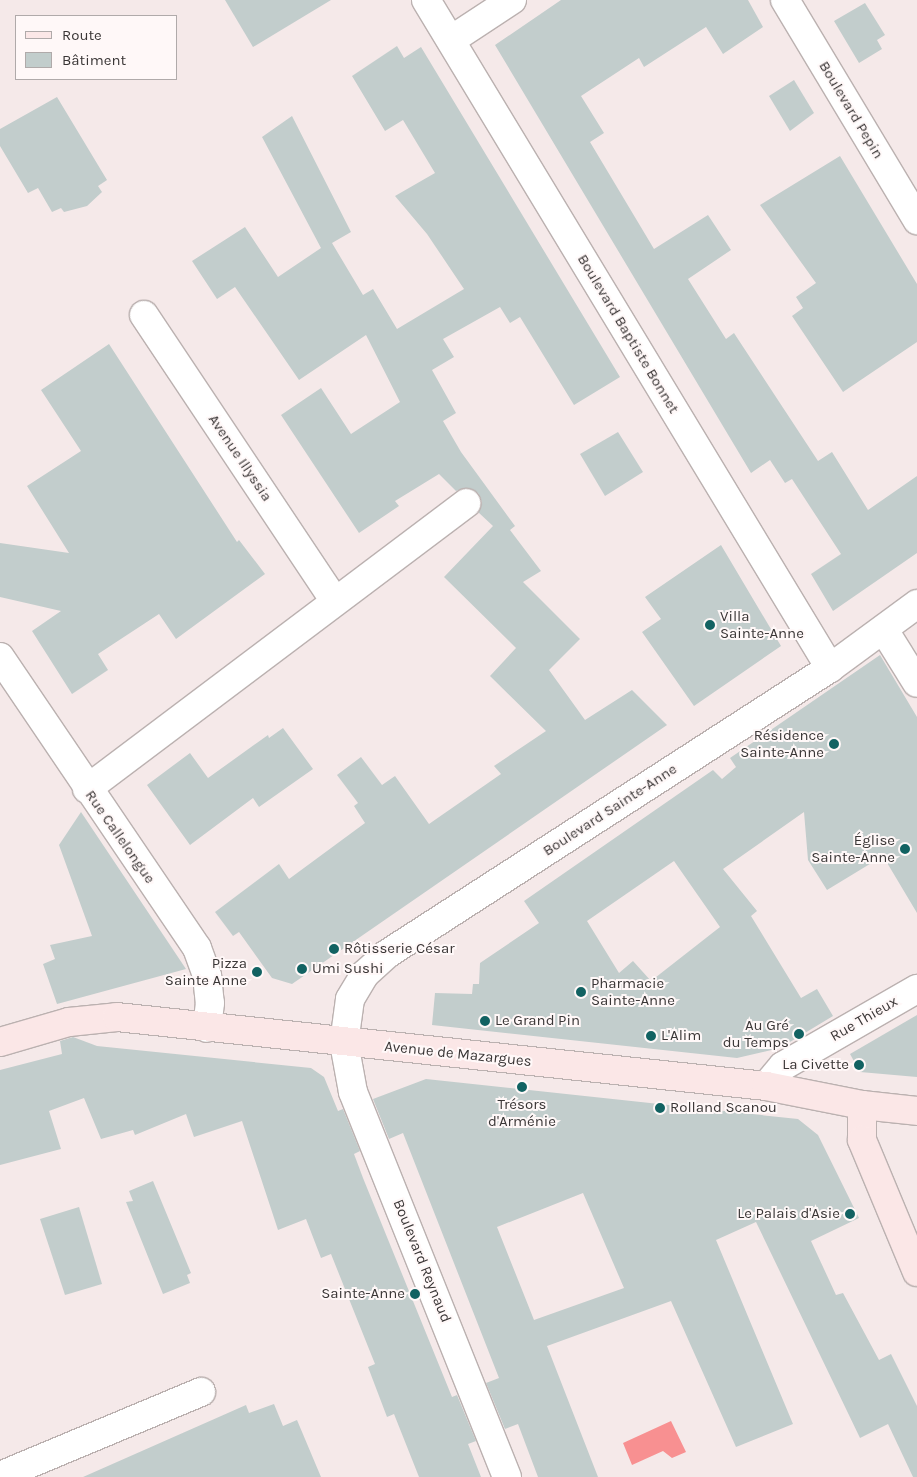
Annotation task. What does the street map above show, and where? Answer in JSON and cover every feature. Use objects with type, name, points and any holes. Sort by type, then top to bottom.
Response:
[{"type":"street","name":"Boulevard Baptiste Bonnet","points":[[426,0],[830,668]]},
{"type":"street","points":[[451,40],[512,0]]},
{"type":"street","name":"Boulevard Pepin","points":[[785,0],[917,220]]},
{"type":"street","name":"Avenue Illyssia","points":[[144,315],[335,601]]},
{"type":"street","points":[[87,789],[466,503]]},
{"type":"street","name":"Boulevard Sainte-Anne","points":[[344,1043],[350,999],[365,974],[388,954],[830,668],[917,604]]},
{"type":"street","points":[[884,630],[917,683]]},
{"type":"street","name":"Rue Callelongue","points":[[0,657],[87,789],[197,948],[207,976],[210,1003],[208,1028]]},
{"type":"street","name":"Rue Thieux","points":[[766,1086],[783,1066],[917,989]]},
{"type":"street","name":"Avenue de Mazargues","points":[[0,1042],[70,1022],[117,1017],[344,1043],[766,1086],[862,1105],[917,1111]]},
{"type":"street","name":"Boulevard Reynaud","points":[[344,1043],[353,1092],[507,1477]]},
{"type":"street","points":[[862,1105],[862,1140],[917,1272]]},
{"type":"street","points":[[0,1476],[201,1392]]},
{"type":"shaded area","points":[[671,1421],[686,1452],[672,1458],[663,1451],[632,1465],[623,1443]]},
{"type":"building","points":[[225,0],[331,0],[253,47]]},
{"type":"building","points":[[561,0],[748,0],[763,27],[723,54],[706,27],[644,67],[639,58],[581,96],[604,133],[590,142],[654,249],[708,215],[731,250],[688,279],[726,339],[734,333],[818,461],[832,452],[868,510],[917,476],[917,553],[833,611],[811,574],[841,554],[792,479],[785,483],[770,460],[751,473],[495,45]]},
{"type":"building","points":[[865,3],[885,35],[877,40],[882,49],[859,63],[834,21]]},
{"type":"building","points":[[397,46],[404,58],[421,47],[620,377],[574,405],[520,317],[510,323],[500,307],[443,339],[454,357],[432,370],[456,413],[443,421],[461,452],[515,526],[510,530],[541,571],[523,582],[580,639],[549,670],[585,720],[632,690],[667,725],[292,984],[272,978],[239,932],[233,936],[215,912],[279,864],[289,879],[365,823],[354,806],[358,803],[337,775],[361,757],[382,785],[395,776],[429,824],[501,774],[494,766],[546,731],[490,676],[516,648],[444,577],[493,526],[478,512],[482,502],[478,493],[465,488],[456,491],[439,474],[395,501],[399,506],[359,533],[281,415],[321,388],[351,434],[400,402],[366,335],[299,380],[235,287],[217,299],[192,261],[245,227],[278,277],[321,248],[262,137],[292,116],[351,232],[332,243],[363,295],[373,289],[397,329],[464,289],[427,234],[395,196],[435,173],[403,120],[385,131],[352,76]]},
{"type":"building","points":[[794,80],[814,113],[790,131],[769,96]]},
{"type":"building","points":[[57,97],[107,180],[98,186],[102,192],[87,206],[64,212],[61,208],[52,212],[38,188],[28,193],[0,146],[0,129]]},
{"type":"building","points":[[840,156],[917,284],[917,342],[843,392],[792,316],[803,308],[796,297],[816,283],[760,205]]},
{"type":"building","points":[[109,344],[237,542],[239,540],[265,574],[176,639],[159,614],[98,654],[108,670],[72,694],[32,631],[61,611],[0,597],[0,543],[69,553],[27,486],[81,451],[41,390]]},
{"type":"building","points":[[618,432],[643,472],[605,496],[580,454]]},
{"type":"building","name":"Villa Sainte-Anne","points":[[721,545],[781,646],[694,706],[642,632],[661,619],[645,597]]},
{"type":"building","points":[[880,655],[917,717],[917,913],[883,856],[827,890],[808,860],[804,812],[723,869],[757,911],[751,916],[801,998],[817,989],[833,1016],[780,1048],[737,1058],[432,1025],[435,993],[472,994],[473,984],[479,984],[480,963],[539,923],[524,901],[713,770],[722,779],[736,767],[730,758]],"holes":[[[674,861],[720,927],[651,981],[633,961],[619,973],[587,921]]]},
{"type":"building","points":[[283,728],[313,769],[259,807],[253,798],[190,845],[147,785],[190,753],[208,778],[268,735],[269,738]]},
{"type":"building","points":[[81,812],[186,969],[57,1004],[43,964],[55,959],[50,945],[92,936],[59,845]]},
{"type":"building","points":[[917,1015],[917,1077],[860,1072],[850,1054]]},
{"type":"building","points":[[73,1037],[97,1046],[311,1068],[324,1077],[338,1111],[343,1109],[360,1151],[354,1154],[363,1178],[452,1397],[457,1395],[476,1441],[468,1444],[481,1477],[419,1477],[394,1414],[387,1417],[368,1367],[375,1364],[331,1254],[321,1258],[306,1219],[278,1230],[242,1121],[194,1137],[186,1114],[135,1135],[133,1130],[101,1139],[84,1098],[49,1111],[61,1149],[0,1165],[0,1070],[62,1054],[60,1041]]},
{"type":"building","points":[[426,1079],[798,1119],[818,1135],[859,1218],[811,1241],[836,1295],[843,1293],[879,1360],[891,1354],[917,1406],[917,1477],[913,1477],[888,1424],[860,1438],[756,1222],[716,1240],[793,1424],[736,1447],[671,1301],[547,1346],[598,1477],[538,1477],[518,1424],[505,1429],[486,1383],[499,1378],[403,1133],[389,1139],[373,1099]],"holes":[[[583,1193],[624,1288],[534,1320],[497,1227]]]},
{"type":"building","points":[[153,1181],[191,1273],[187,1275],[190,1283],[163,1294],[126,1202],[133,1201],[129,1191]]},
{"type":"building","points":[[79,1207],[102,1284],[65,1295],[40,1219]]},
{"type":"building","points":[[274,1404],[283,1426],[297,1420],[321,1477],[83,1477],[246,1405],[249,1413]]},
{"type":"place","name":"Villa Sainte-Anne","points":[[710,625]]},
{"type":"place","name":"Résidence Sainte-Anne","points":[[834,744]]},
{"type":"place","name":"Église Sainte-Anne","points":[[905,849]]},
{"type":"place","name":"Rôtisserie César","points":[[334,949]]},
{"type":"place","name":"Umi Sushi","points":[[302,969]]},
{"type":"place","name":"Pizza Sainte Anne","points":[[257,972]]},
{"type":"place","name":"Pharmacie Sainte-Anne","points":[[581,992]]},
{"type":"place","name":"Le Grand Pin","points":[[485,1021]]},
{"type":"place","name":"Au Gré du Temps","points":[[799,1034]]},
{"type":"place","name":"L'Alim","points":[[651,1036]]},
{"type":"place","name":"La Civette","points":[[859,1065]]},
{"type":"place","name":"Trésors d'Arménie","points":[[522,1087]]},
{"type":"place","name":"Rolland Scanou","points":[[660,1108]]},
{"type":"place","name":"Le Palais d'Asie","points":[[850,1214]]},
{"type":"place","name":"Sainte-Anne","points":[[415,1294]]}]
